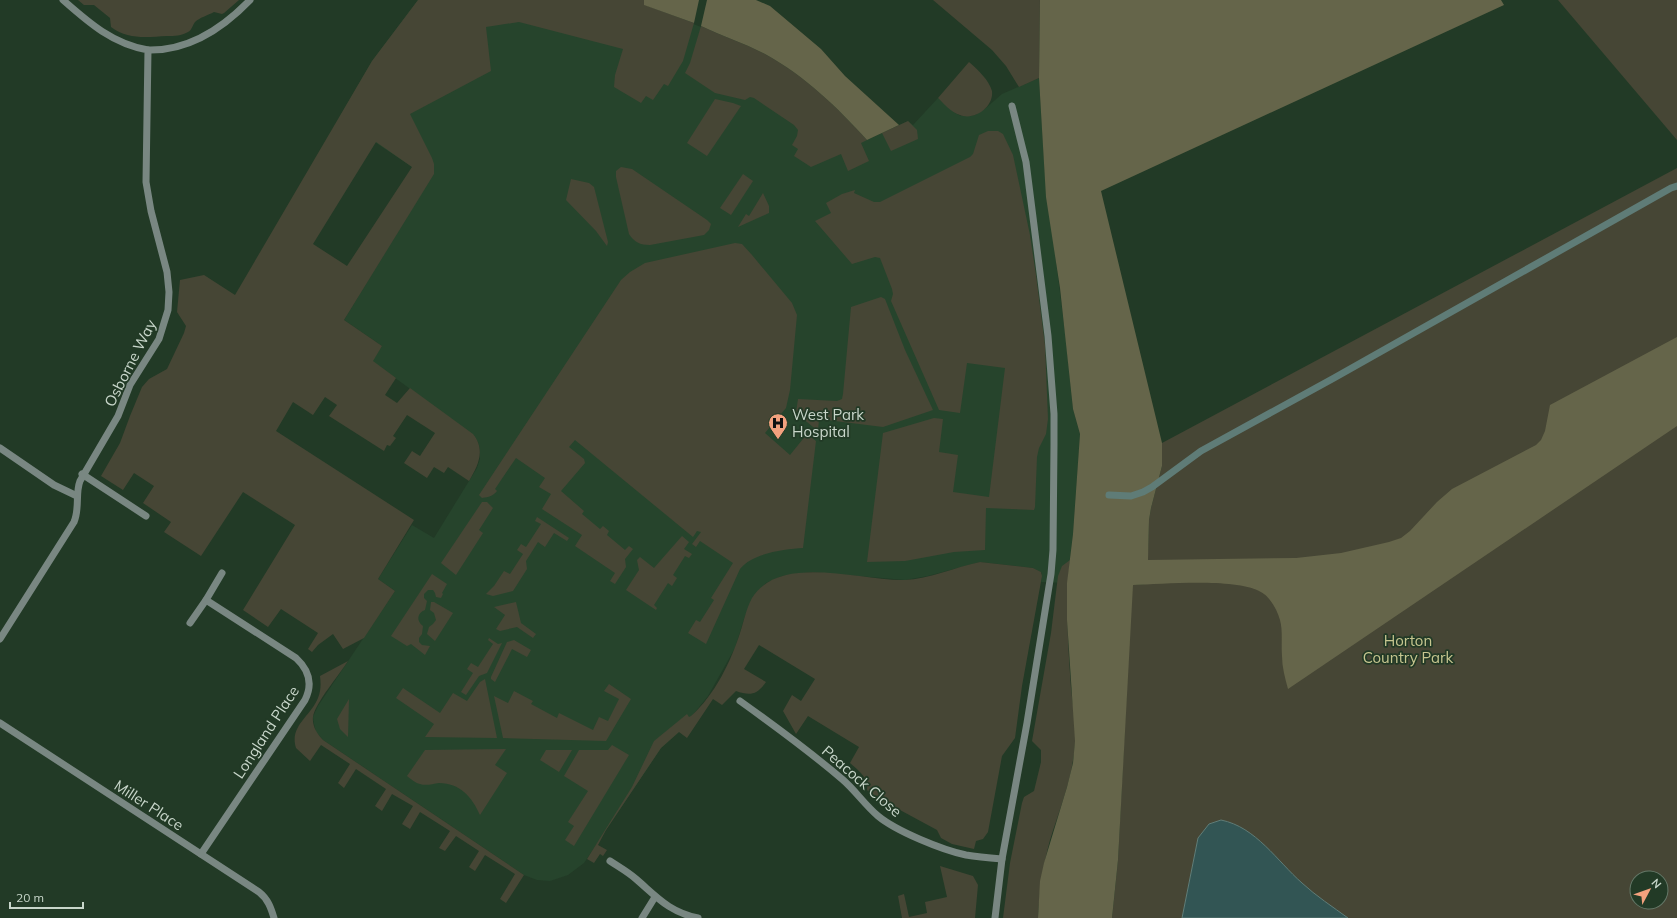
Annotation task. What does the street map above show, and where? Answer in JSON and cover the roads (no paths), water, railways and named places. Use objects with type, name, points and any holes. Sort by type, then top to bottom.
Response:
[{"type":"street","points":[[63,0],[94,27],[111,38],[127,45],[148,50],[164,50],[201,37],[229,20],[250,0]]},
{"type":"street","name":"Osborne Way","points":[[0,639],[74,522],[78,509],[78,486],[82,474],[118,416],[130,385],[160,339],[168,310],[169,292],[167,272],[151,211],[146,182],[148,50]]},
{"type":"street","points":[[996,918],[1002,859],[1027,724],[1051,574],[1054,460],[1054,414],[1048,336],[1026,162],[1012,106]]},
{"type":"street","points":[[0,448],[54,485],[77,496]]},
{"type":"street","points":[[82,474],[146,516]]},
{"type":"street","points":[[190,624],[222,573]]},
{"type":"street","name":"Longland Place","points":[[201,854],[305,700],[310,684],[307,672],[296,658],[206,600]]},
{"type":"street","name":"Peacock Close","points":[[740,701],[787,735],[843,780],[874,812],[884,820],[910,835],[955,852],[1002,859]]},
{"type":"street","name":"Miller Place","points":[[0,723],[263,895],[270,904],[274,918]]},
{"type":"street","points":[[610,861],[637,879],[655,897],[673,910],[698,918]]},
{"type":"street","points":[[642,918],[655,897]]},
{"type":"water","points":[[1221,820],[1234,824],[1255,837],[1307,888],[1348,918],[1182,918],[1198,838],[1209,824]]},
{"type":"waterway","points":[[1109,495],[1131,496],[1143,492],[1201,451],[1677,186]]},
{"type":"place","name":"West Park Hospital","points":[[778,440]]},
{"type":"park label","name":"Horton Country Park","points":[[1408,648]]}]
